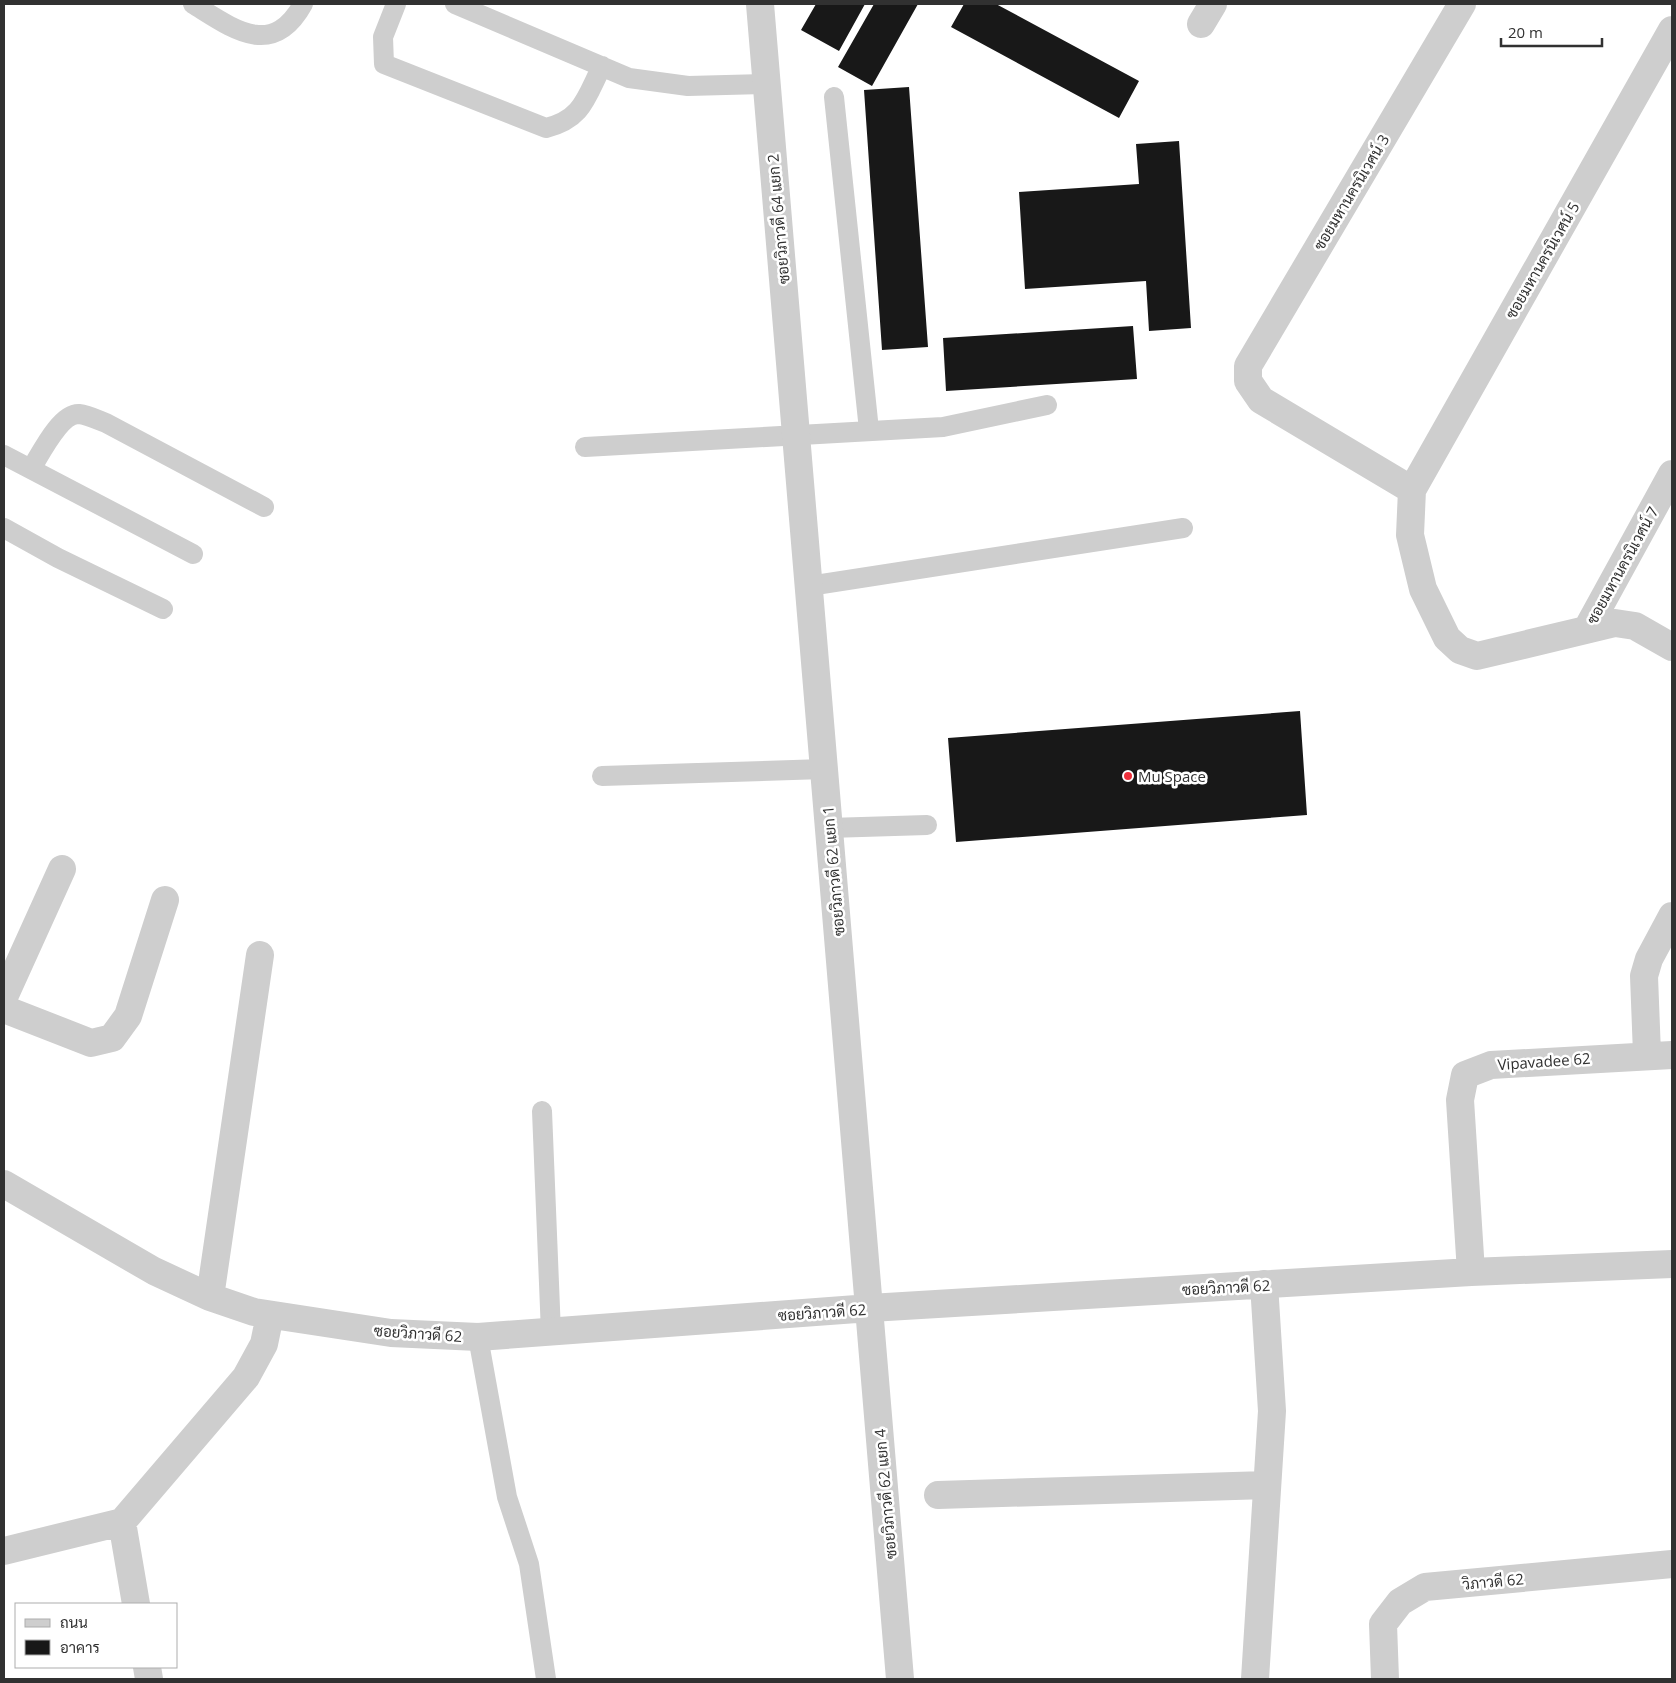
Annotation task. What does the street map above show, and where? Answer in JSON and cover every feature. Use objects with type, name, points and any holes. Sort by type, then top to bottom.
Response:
[{"type":"street","name":"ซอยวิภาวดี 64 แยก 2","points":[[760,4],[796,435]]},
{"type":"street","name":"ซอยมหานครนิเวศน์ 3","points":[[1412,490],[1261,400],[1248,382],[1248,366],[1462,4]]},
{"type":"street","name":"ซอยมหานครนิเวศน์ 5","points":[[1412,490],[1672,30]]},
{"type":"street","name":"ซอยวิภาวดี 62 แยก 1","points":[[796,435],[870,1308]]},
{"type":"street","name":"ซอยมหานครนิเวศน์ 7","points":[[1587,629],[1672,474]]},
{"type":"street","points":[[1412,490],[1410,535],[1423,589],[1447,638],[1460,650],[1477,656],[1615,623],[1635,626],[1672,647]]},
{"type":"street","points":[[4,997],[62,869]]},
{"type":"street","points":[[4,1008],[91,1043],[112,1038],[128,1016],[165,900]]},
{"type":"street","points":[[1660,1054],[1644,976],[1649,959],[1672,916]]},
{"type":"street","points":[[210,1297],[260,955]]},
{"type":"street","name":"Vipavadee 62","points":[[1471,1272],[1460,1100],[1466,1075],[1491,1065],[1660,1054]]},
{"type":"street","name":"ซอยวิภาวดี 62","points":[[4,1184],[154,1271],[210,1297],[254,1312],[391,1333],[478,1337],[870,1308],[1471,1272],[1672,1264]]},
{"type":"street","points":[[1255,1679],[1272,1411],[1264,1284]]},
{"type":"street","name":"ซอยวิภาวดี 62 แยก 4","points":[[870,1308],[900,1679]]},
{"type":"street","points":[[4,1551],[122,1522],[246,1377],[264,1344],[270,1315]]},
{"type":"street","points":[[938,1495],[1268,1485]]},
{"type":"street","points":[[122,1522],[136,1603]]},
{"type":"street","name":"วิภาวดี 62","points":[[1385,1679],[1383,1624],[1400,1602],[1425,1587],[1672,1564]]},
{"type":"lane","points":[[193,4],[237,31],[255,37],[278,32],[296,17],[303,4]]},
{"type":"lane","points":[[396,4],[383,37],[384,64],[546,128],[562,124],[578,113],[602,66]]},
{"type":"lane","points":[[455,4],[629,78],[688,86],[766,84]]},
{"type":"lane","points":[[834,97],[869,430]]},
{"type":"lane","points":[[585,447],[943,427],[1046,405]]},
{"type":"lane","points":[[31,469],[58,427],[66,418],[78,414],[106,423],[264,507]]},
{"type":"lane","points":[[4,455],[193,554]]},
{"type":"lane","points":[[4,528],[58,558],[163,609]]},
{"type":"lane","points":[[809,586],[1183,528]]},
{"type":"lane","points":[[602,776],[824,769]]},
{"type":"lane","points":[[829,828],[927,825]]},
{"type":"lane","points":[[542,1111],[551,1332]]},
{"type":"lane","points":[[478,1337],[507,1496],[529,1564],[546,1679]]},
{"type":"building","points":[[816,4],[865,4],[839,51],[801,30]]},
{"type":"building","points":[[874,4],[918,4],[872,86],[838,67]]},
{"type":"building","points":[[964,4],[996,4],[1139,81],[1119,118],[951,27]]},
{"type":"building","points":[[909,87],[928,347],[882,350],[864,90]]},
{"type":"building","points":[[1179,141],[1191,328],[1149,331],[1146,281],[1025,289],[1019,192],[1139,184],[1136,144]]},
{"type":"building","points":[[1133,326],[1137,379],[946,391],[943,338]]},
{"type":"building","name":"Mu Space","points":[[1300,711],[1307,815],[956,842],[948,738]]},
{"type":"place","name":"Mu Space","points":[[1128,776]]}]
